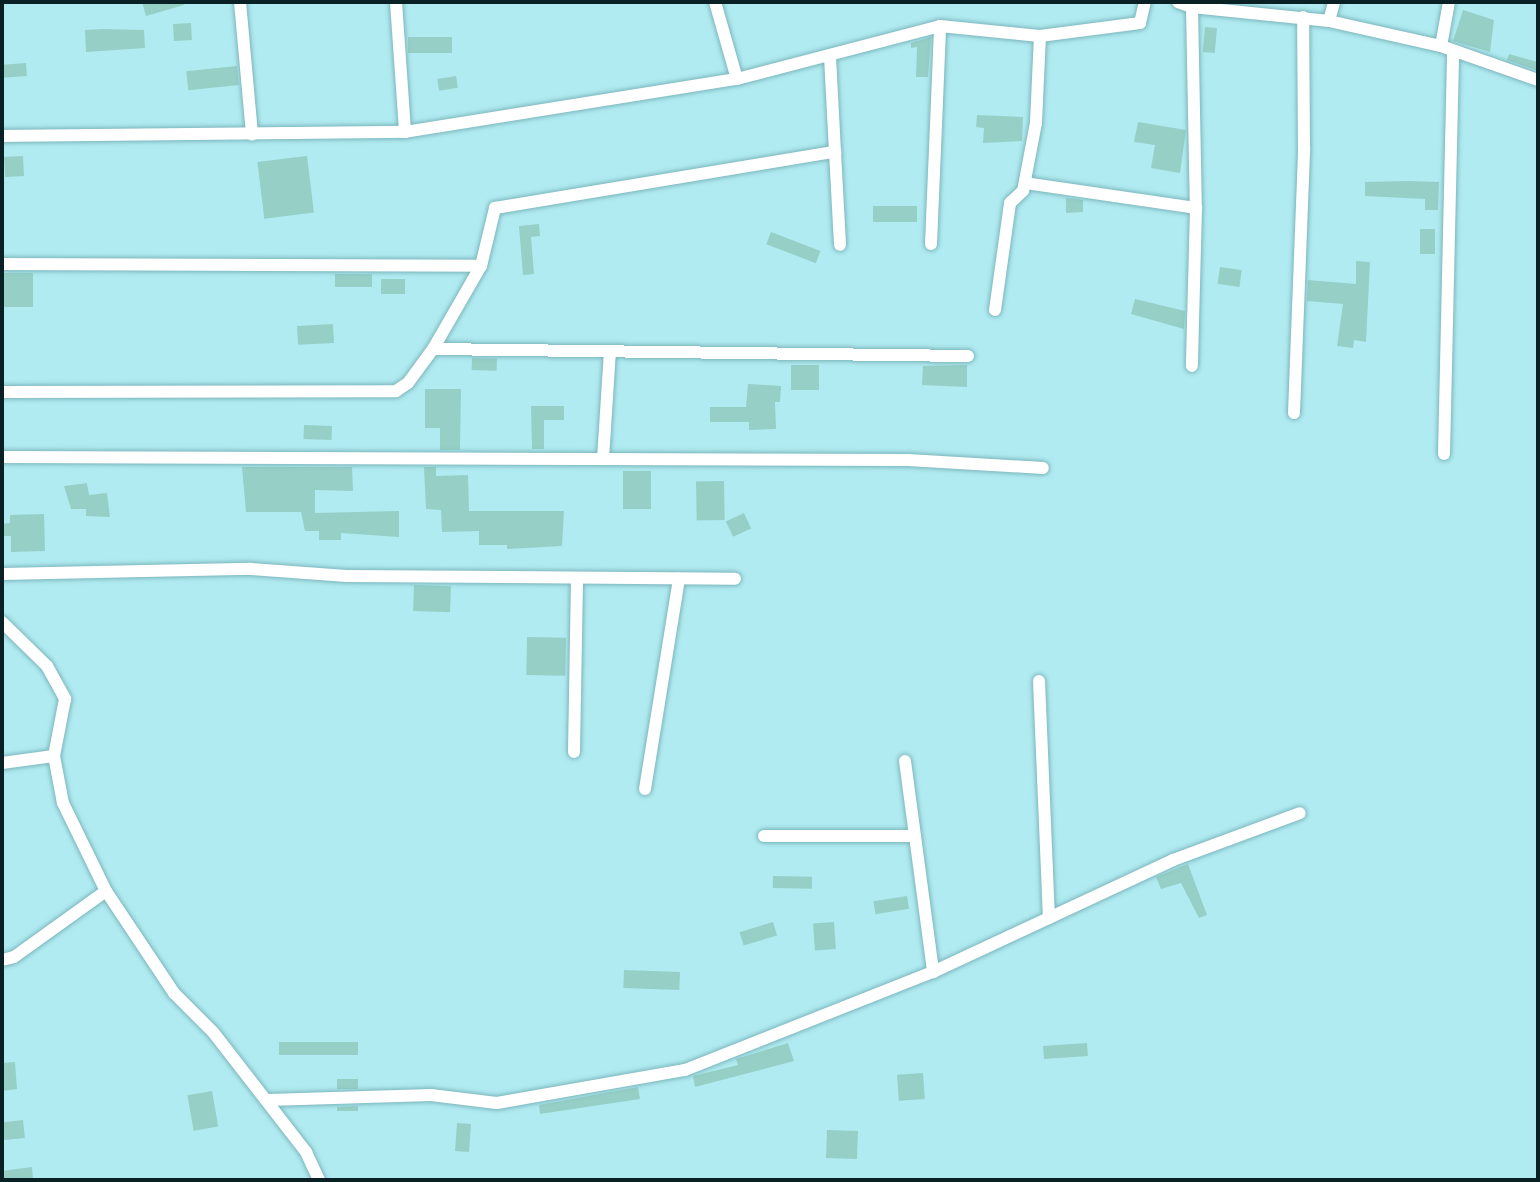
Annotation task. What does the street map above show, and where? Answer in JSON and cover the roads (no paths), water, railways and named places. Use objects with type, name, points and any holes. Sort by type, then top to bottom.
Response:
[{"type":"street","points":[[240,2],[252,134]]},
{"type":"street","points":[[396,2],[405,132]]},
{"type":"street","points":[[715,2],[737,79]]},
{"type":"street","points":[[2,136],[405,132],[737,79],[830,57],[940,26],[1040,36],[1140,23],[1145,2]]},
{"type":"street","points":[[1178,2],[1329,21],[1447,49],[1538,80]]},
{"type":"street","points":[[1329,21],[1334,2]]},
{"type":"street","points":[[1444,454],[1449,2]]},
{"type":"street","points":[[1192,366],[1198,6]]},
{"type":"street","points":[[1294,414],[1304,147],[1303,17]]},
{"type":"street","points":[[930,244],[940,26]]},
{"type":"street","points":[[995,310],[1010,203],[1023,191],[1036,123],[1040,36]]},
{"type":"street","points":[[830,57],[840,244]]},
{"type":"street","points":[[2,392],[396,390],[408,383],[433,349],[481,266],[495,208],[835,152]]},
{"type":"street","points":[[1025,183],[1196,208]]},
{"type":"street","points":[[2,264],[481,266]]},
{"type":"street","points":[[433,349],[968,356]]},
{"type":"street","points":[[603,459],[610,351]]},
{"type":"street","points":[[2,457],[908,460],[1043,468]]},
{"type":"street","points":[[2,574],[251,569],[347,576],[735,579]]},
{"type":"street","points":[[575,752],[578,579]]},
{"type":"street","points":[[645,789],[679,579]]},
{"type":"street","points":[[2,622],[47,666],[65,699],[54,755],[62,803],[106,891],[174,993],[213,1032],[268,1100],[306,1152],[319,1180]]},
{"type":"street","points":[[1039,681],[1049,918]]},
{"type":"street","points":[[2,763],[54,755]]},
{"type":"street","points":[[905,761],[933,972]]},
{"type":"street","points":[[268,1100],[431,1094],[496,1103],[685,1070],[933,972],[1173,860],[1300,813]]},
{"type":"street","points":[[764,836],[915,836]]},
{"type":"street","points":[[2,960],[14,957],[106,891]]}]
